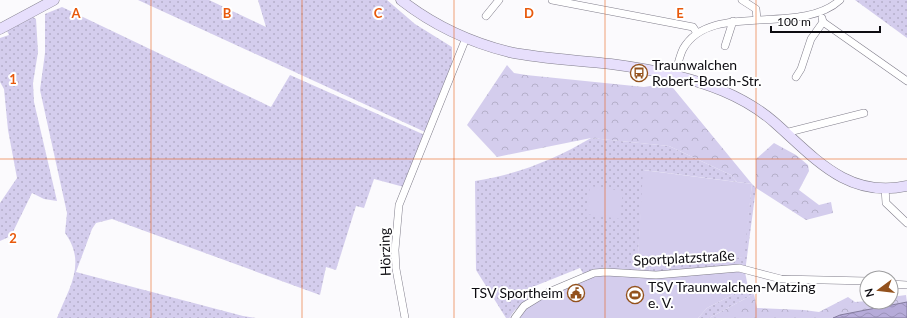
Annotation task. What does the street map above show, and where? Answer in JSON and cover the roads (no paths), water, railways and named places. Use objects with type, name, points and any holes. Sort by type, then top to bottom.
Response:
[{"type":"main road","points":[[0,29],[54,0]]},
{"type":"main road","points":[[401,0],[432,22],[466,38],[493,47],[532,56],[613,64],[675,76],[704,84],[739,98],[766,115],[814,159],[834,174],[856,183],[885,188],[907,186]]},
{"type":"street","points":[[486,16],[499,0]]},
{"type":"street","points":[[552,0],[693,27],[697,33]]},
{"type":"street","points":[[742,0],[756,9],[757,19]]},
{"type":"street","points":[[675,76],[682,50],[697,33],[709,26],[733,21],[813,15],[821,13],[840,0]]},
{"type":"street","points":[[821,13],[823,22],[907,81]]},
{"type":"street","points":[[725,46],[733,21]]},
{"type":"street","points":[[796,77],[801,69],[811,39],[823,22]]},
{"type":"street","name":"Hörzing","points":[[405,318],[396,269],[395,250],[397,219],[406,186],[466,38]]},
{"type":"street","points":[[785,133],[864,113]]},
{"type":"street","points":[[885,188],[886,203],[907,223]]},
{"type":"street","name":"Sportplatzstraße","points":[[515,318],[518,311],[542,295],[594,274],[606,272],[656,275],[739,268],[781,279],[859,281]]},
{"type":"water","points":[[907,302],[907,318],[833,318],[840,315],[866,310],[899,310],[899,304]]},
{"type":"place","name":"Traunwalchen Robert-Bosch-Str.","points":[[639,73]]},
{"type":"place","name":"TSV Sportheim","points":[[576,293]]},
{"type":"place","name":"TSV Traunwalchen-Matzing e. V.","points":[[635,295]]}]
